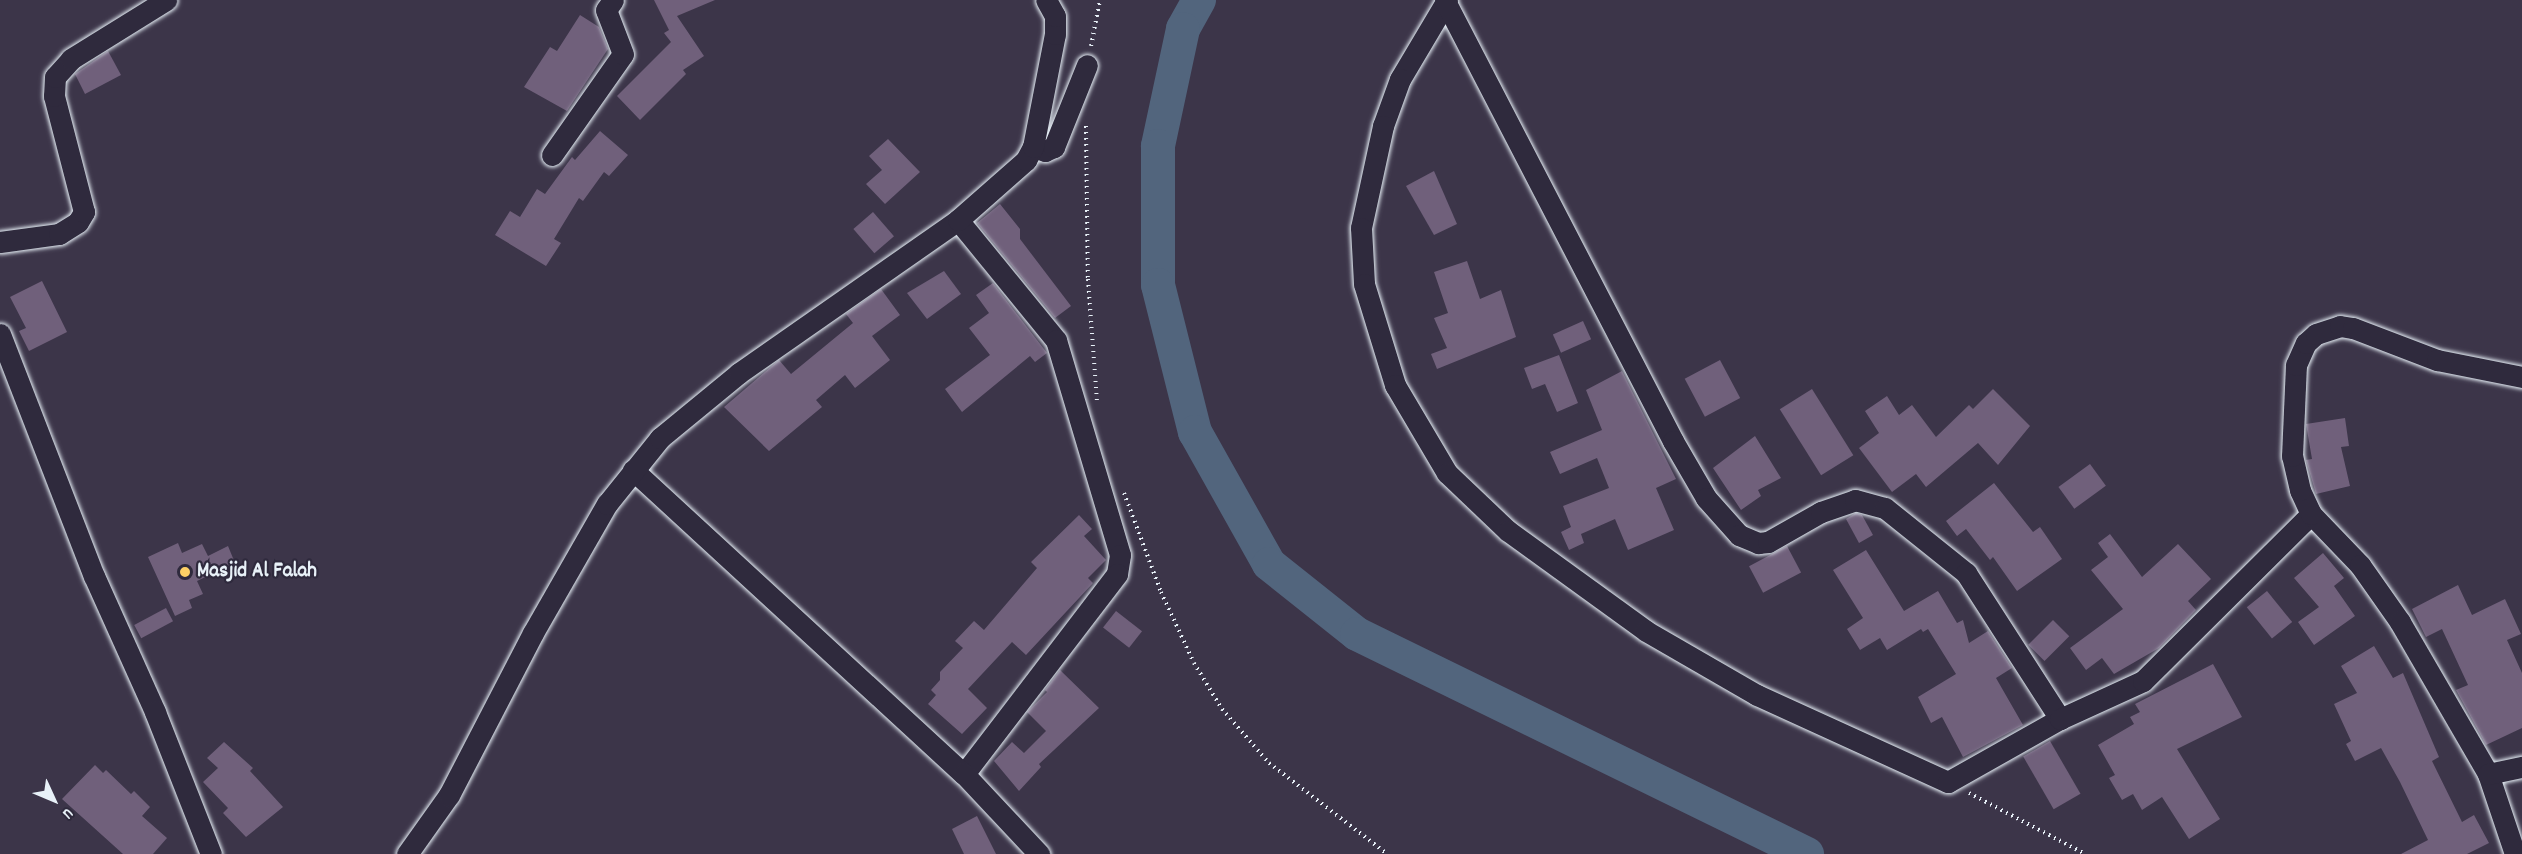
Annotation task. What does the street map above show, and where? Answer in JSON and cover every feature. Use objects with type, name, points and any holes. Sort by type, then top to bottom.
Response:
[{"type":"street","points":[[0,242],[58,234],[78,222],[84,212],[54,96],[55,77],[71,59],[166,0]]},
{"type":"street","points":[[552,155],[623,54],[606,10],[613,0]]},
{"type":"street","points":[[407,854],[449,795],[533,633],[607,504],[660,438],[739,373],[958,220],[1026,160],[1033,147],[1055,34],[1055,16],[1046,0]]},
{"type":"street","points":[[1446,1],[1673,441],[1706,498],[1728,526],[1758,543],[1856,500],[1885,508],[1966,573],[2060,719]]},
{"type":"street","points":[[1446,1],[1400,79],[1383,126],[1361,228],[1364,284],[1378,335],[1395,385],[1424,439],[1446,473],[1508,531],[1646,631],[1757,695],[1948,782],[2060,719],[2143,681],[2311,514]]},
{"type":"street","points":[[1033,147],[1045,151],[1054,147],[1087,65]]},
{"type":"street","points":[[958,220],[1056,340],[1120,555],[1117,574],[964,774]]},
{"type":"street","points":[[2515,854],[2488,774],[2400,622],[2360,565],[2311,514],[2300,490],[2292,456],[2296,365],[2306,343],[2316,334],[2340,326],[2353,328],[2437,360],[2522,377]]},
{"type":"street","points":[[0,334],[94,576],[155,712],[211,854]]},
{"type":"street","points":[[633,470],[964,774],[1039,854]]},
{"type":"street","points":[[2488,774],[2522,767]]},
{"type":"path","points":[[1087,65],[1100,0]]},
{"type":"path","points":[[1086,121],[1088,290],[1092,367],[1100,412]]},
{"type":"path","points":[[1121,484],[1161,592],[1194,663],[1222,709],[1269,763],[1387,854]]},
{"type":"path","points":[[1948,782],[2085,854]]},
{"type":"building","points":[[654,0],[715,0],[677,16],[704,56],[683,70],[686,74],[640,120],[617,96],[671,42],[664,33],[669,30]]},
{"type":"building","points":[[580,15],[599,27],[608,49],[567,111],[524,87],[550,47],[557,51]]},
{"type":"building","points":[[108,51],[121,75],[85,94],[75,74]]},
{"type":"building","points":[[600,131],[628,155],[609,176],[604,172],[583,201],[579,198],[554,239],[561,243],[546,266],[495,235],[510,211],[520,217],[537,189],[545,194],[572,157],[575,160]]},
{"type":"building","points":[[888,139],[920,172],[885,204],[866,184],[882,170],[869,156]]},
{"type":"building","points":[[1434,171],[1457,224],[1434,235],[1406,186]]},
{"type":"building","points":[[1000,204],[1020,229],[1020,239],[1071,306],[1055,318],[977,223]]},
{"type":"building","points":[[873,212],[894,236],[874,253],[853,229]]},
{"type":"building","points":[[1467,261],[1480,299],[1501,290],[1516,337],[1437,369],[1431,354],[1447,348],[1434,318],[1448,313],[1434,272]]},
{"type":"building","points":[[944,271],[961,294],[927,319],[907,293]]},
{"type":"building","points":[[42,281],[67,332],[29,351],[19,331],[26,328],[10,297]]},
{"type":"building","points":[[993,283],[1047,353],[1035,362],[1030,356],[962,412],[945,389],[990,355],[969,328],[989,313],[976,295]]},
{"type":"building","points":[[881,289],[900,315],[872,336],[890,360],[855,388],[845,375],[816,400],[822,407],[769,451],[724,407],[779,360],[791,374],[853,323],[846,314]]},
{"type":"building","points":[[1583,321],[1591,339],[1561,353],[1553,334]]},
{"type":"building","points":[[1559,355],[1578,403],[1557,412],[1545,384],[1532,389],[1524,368]]},
{"type":"building","points":[[1720,360],[1740,398],[1705,417],[1685,379]]},
{"type":"building","points":[[1622,371],[1676,479],[1656,488],[1674,530],[1628,550],[1615,519],[1581,534],[1584,543],[1569,550],[1561,532],[1571,527],[1563,506],[1609,488],[1597,458],[1560,474],[1550,452],[1602,430],[1586,390]]},
{"type":"building","points":[[1812,389],[1853,455],[1821,475],[1780,409]]},
{"type":"building","points":[[1993,389],[2030,426],[1998,465],[1978,443],[1926,487],[1916,474],[1892,492],[1859,448],[1879,433],[1865,411],[1887,396],[1899,415],[1912,405],[1936,437],[1969,405],[1973,409]]},
{"type":"building","points":[[2345,418],[2349,446],[2341,447],[2350,486],[2316,494],[2306,460],[2312,459],[2306,424]]},
{"type":"building","points":[[1755,436],[1781,478],[1758,490],[1761,496],[1741,510],[1713,468]]},
{"type":"building","points":[[2090,464],[2106,486],[2074,509],[2058,487]]},
{"type":"building","points":[[1994,483],[2033,532],[2040,527],[2062,559],[2017,591],[1993,557],[1990,560],[1966,529],[1957,536],[1946,521]]},
{"type":"building","points":[[1856,513],[1862,515],[1873,535],[1859,543],[1846,519]]},
{"type":"building","points":[[1079,515],[1092,529],[1084,536],[1106,560],[1088,578],[1093,583],[1026,655],[1012,642],[968,689],[987,708],[962,734],[928,704],[936,695],[931,690],[940,680],[940,672],[963,648],[955,641],[974,621],[984,630],[1037,568],[1031,562]]},
{"type":"building","points":[[2110,534],[2142,577],[2178,544],[2211,579],[2188,601],[2196,610],[2159,648],[2114,674],[2102,658],[2086,670],[2070,648],[2123,609],[2091,570],[2108,557],[2098,543]]},
{"type":"building","name":"Masjid Al Falah","points":[[178,543],[182,553],[202,544],[208,556],[228,546],[235,563],[197,581],[203,594],[189,600],[192,608],[175,616],[148,557]]},
{"type":"building","points":[[1787,546],[1801,572],[1763,593],[1749,566]]},
{"type":"building","points":[[1866,550],[1904,611],[1938,591],[1957,623],[1963,620],[1969,643],[1988,631],[2012,668],[1996,678],[2023,725],[1963,757],[1942,717],[1931,723],[1918,697],[1956,674],[1928,629],[1923,632],[1921,629],[1887,650],[1880,638],[1860,650],[1847,629],[1863,618],[1833,570]]},
{"type":"building","points":[[2323,553],[2344,578],[2334,586],[2355,616],[2314,645],[2298,622],[2319,607],[2294,578]]},
{"type":"building","points":[[2458,585],[2472,615],[2505,599],[2521,634],[2507,640],[2522,673],[2522,728],[2486,745],[2456,690],[2468,685],[2442,629],[2426,637],[2412,609]]},
{"type":"building","points":[[2267,591],[2292,622],[2272,638],[2247,607]]},
{"type":"building","points":[[166,608],[173,621],[141,638],[134,625]]},
{"type":"building","points":[[1116,611],[1142,631],[1129,648],[1103,628]]},
{"type":"building","points":[[2053,620],[2069,636],[2045,661],[2028,645]]},
{"type":"building","points":[[2374,646],[2393,678],[2403,673],[2439,757],[2432,761],[2462,822],[2474,815],[2489,843],[2467,854],[2401,854],[2428,840],[2381,748],[2355,761],[2346,744],[2351,741],[2334,704],[2357,693],[2341,666]]},
{"type":"building","points":[[2213,664],[2242,717],[2177,749],[2220,819],[2189,839],[2162,797],[2142,810],[2133,794],[2122,800],[2109,778],[2115,775],[2098,745],[2134,724],[2130,717],[2140,712],[2135,704]]},
{"type":"building","points":[[1060,670],[1099,708],[1039,764],[1041,767],[1019,791],[994,761],[1012,742],[1024,753],[1046,731],[1027,712],[1047,692],[1045,690]]},
{"type":"building","points":[[2050,741],[2080,794],[2054,809],[2023,757]]},
{"type":"building","points":[[224,742],[253,768],[250,771],[283,807],[246,837],[223,813],[228,808],[203,782],[218,768],[207,758]]},
{"type":"building","points":[[95,765],[103,773],[106,770],[131,794],[134,791],[150,807],[142,816],[167,838],[153,854],[123,854],[62,799]]},
{"type":"building","points":[[977,816],[996,854],[964,854],[952,829]]},
{"type":"waterway","points":[[1199,0],[1183,29],[1158,146],[1158,285],[1195,432],[1269,564],[1357,634],[1807,854]]},
{"type":"place","name":"Masjid Al Falah","points":[[185,572]]}]
